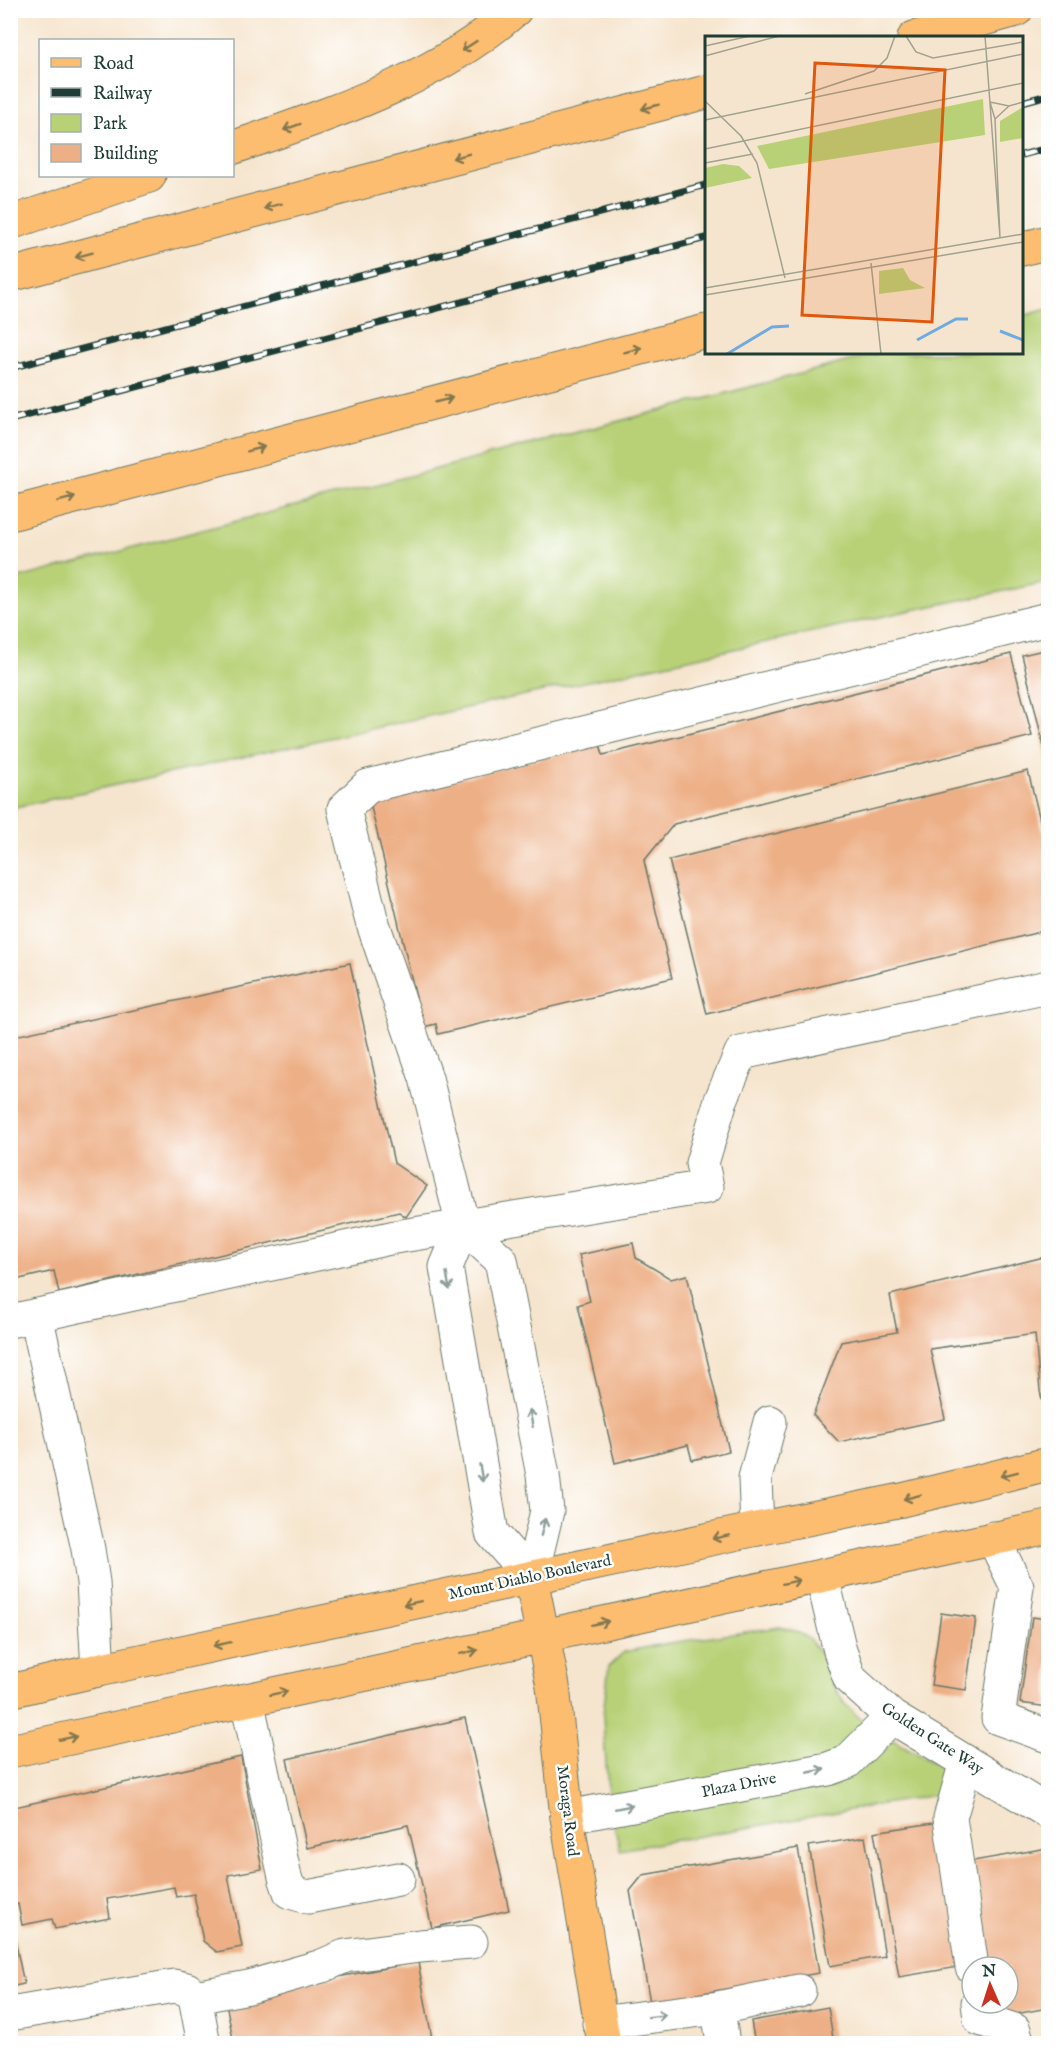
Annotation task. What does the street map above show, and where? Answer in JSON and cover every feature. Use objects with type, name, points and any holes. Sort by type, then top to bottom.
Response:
[{"type":"main road","points":[[234,147],[329,114],[398,85],[457,54],[480,39],[515,10]]},
{"type":"main road","points":[[921,36],[1016,10]]},
{"type":"main road","points":[[10,274],[705,92]]},
{"type":"main road","points":[[10,223],[146,177]]},
{"type":"main road","points":[[1023,249],[1048,242]]},
{"type":"main road","points":[[10,514],[705,331]]},
{"type":"main road","name":"Mount Diablo Boulevard","points":[[10,1691],[98,1670],[902,1500],[1048,1464]]},
{"type":"main road","points":[[10,1751],[1048,1527]]},
{"type":"main road","name":"Moraga Road","points":[[531,1578],[553,1686],[567,1817],[602,2033]]},
{"type":"street","points":[[531,1578],[547,1510],[543,1475],[501,1260],[463,1226],[426,1078],[371,918],[344,809],[368,786],[1048,619]]},
{"type":"street","points":[[98,1670],[93,1582],[88,1549],[23,1318],[395,1237],[707,1187],[702,1163],[721,1100],[741,1053],[1048,987]]},
{"type":"street","points":[[463,1226],[446,1267],[492,1533],[531,1578]]},
{"type":"street","points":[[757,1529],[755,1478],[770,1422]]},
{"type":"street","points":[[993,1539],[1017,1587],[998,1718],[1048,1736]]},
{"type":"street","name":"Golden Gate Way","points":[[822,1576],[840,1652],[850,1679],[892,1717],[1048,1812]]},
{"type":"street","points":[[247,1700],[290,1892],[308,1897],[398,1879]]},
{"type":"street","name":"Plaza Drive","points":[[567,1817],[828,1768],[847,1762],[892,1717]]},
{"type":"street","points":[[966,1762],[950,1818],[970,1955]]},
{"type":"street","points":[[195,1997],[249,1988],[322,1966],[345,1956],[471,1942]]},
{"type":"street","points":[[10,2014],[174,1986],[187,1989],[195,1997],[204,2043]]},
{"type":"street","points":[[602,2033],[799,1991]]},
{"type":"street","points":[[718,2008],[723,2043]]},
{"type":"street","points":[[980,2015],[980,2019],[1014,2030],[1018,2043]]},
{"type":"green space","points":[[1048,309],[1048,582],[11,808],[11,580],[876,354],[1023,354],[1023,316]]},
{"type":"green space","points":[[780,1627],[799,1632],[810,1640],[824,1658],[830,1680],[845,1704],[868,1726],[932,1762],[992,1785],[620,1850],[609,1804],[604,1736],[603,1714],[609,1666],[624,1652]]},
{"type":"building","points":[[1048,649],[1048,764],[1022,655]]},
{"type":"building","points":[[1011,654],[1032,736],[674,824],[644,861],[672,978],[438,1034],[436,1024],[423,1027],[371,807],[376,799],[600,744],[603,755]]},
{"type":"building","points":[[1028,771],[1048,853],[1048,930],[707,1014],[669,860]]},
{"type":"building","points":[[350,963],[394,1163],[427,1186],[406,1217],[399,1212],[59,1293],[54,1271],[15,1280],[10,1258],[10,1037]]},
{"type":"building","points":[[633,1243],[636,1258],[671,1279],[687,1275],[729,1451],[692,1460],[688,1445],[615,1463],[578,1305],[590,1301],[579,1255]]},
{"type":"building","points":[[1048,1256],[1048,1403],[1043,1404],[1040,1391],[1035,1334],[930,1349],[945,1419],[839,1442],[813,1415],[841,1342],[897,1332],[890,1295]]},
{"type":"building","points":[[941,1613],[976,1618],[966,1690],[931,1685]]},
{"type":"building","points":[[1032,1617],[1048,1619],[1048,1707],[1020,1703]]},
{"type":"building","points":[[465,1718],[509,1910],[432,1928],[408,1825],[307,1848],[287,1759]]},
{"type":"building","points":[[241,1757],[262,1869],[228,1875],[242,1947],[217,1952],[203,1941],[194,1894],[176,1897],[174,1887],[107,1899],[110,1918],[55,1929],[52,1919],[22,1925],[18,1904],[10,1906],[10,1808]]},
{"type":"building","points":[[940,1822],[963,1955],[960,1955],[960,1967],[899,1977],[874,1832]]},
{"type":"building","points":[[865,1837],[885,1956],[830,1966],[809,1846]]},
{"type":"building","points":[[798,1848],[819,1973],[650,2002],[630,1891],[643,1875]]},
{"type":"building","points":[[1048,1848],[1048,2008],[1020,2013],[1020,1955],[983,1955],[967,1862]]},
{"type":"building","points":[[10,1915],[24,1984],[10,1987]]},
{"type":"building","points":[[418,1962],[433,2044],[234,2044],[225,1998]]},
{"type":"building","points":[[828,2007],[834,2044],[755,2044],[751,2021]]},
{"type":"building","points":[[993,2015],[1010,2015],[994,2018]]},
{"type":"building","points":[[978,2039],[978,2044],[957,2044],[957,2042]]},
{"type":"railway","points":[[1023,102],[1048,95]]},
{"type":"railway","points":[[1023,155],[1048,148]]},
{"type":"railway","points":[[10,368],[705,185]]},
{"type":"railway","points":[[10,420],[705,238]]}]
